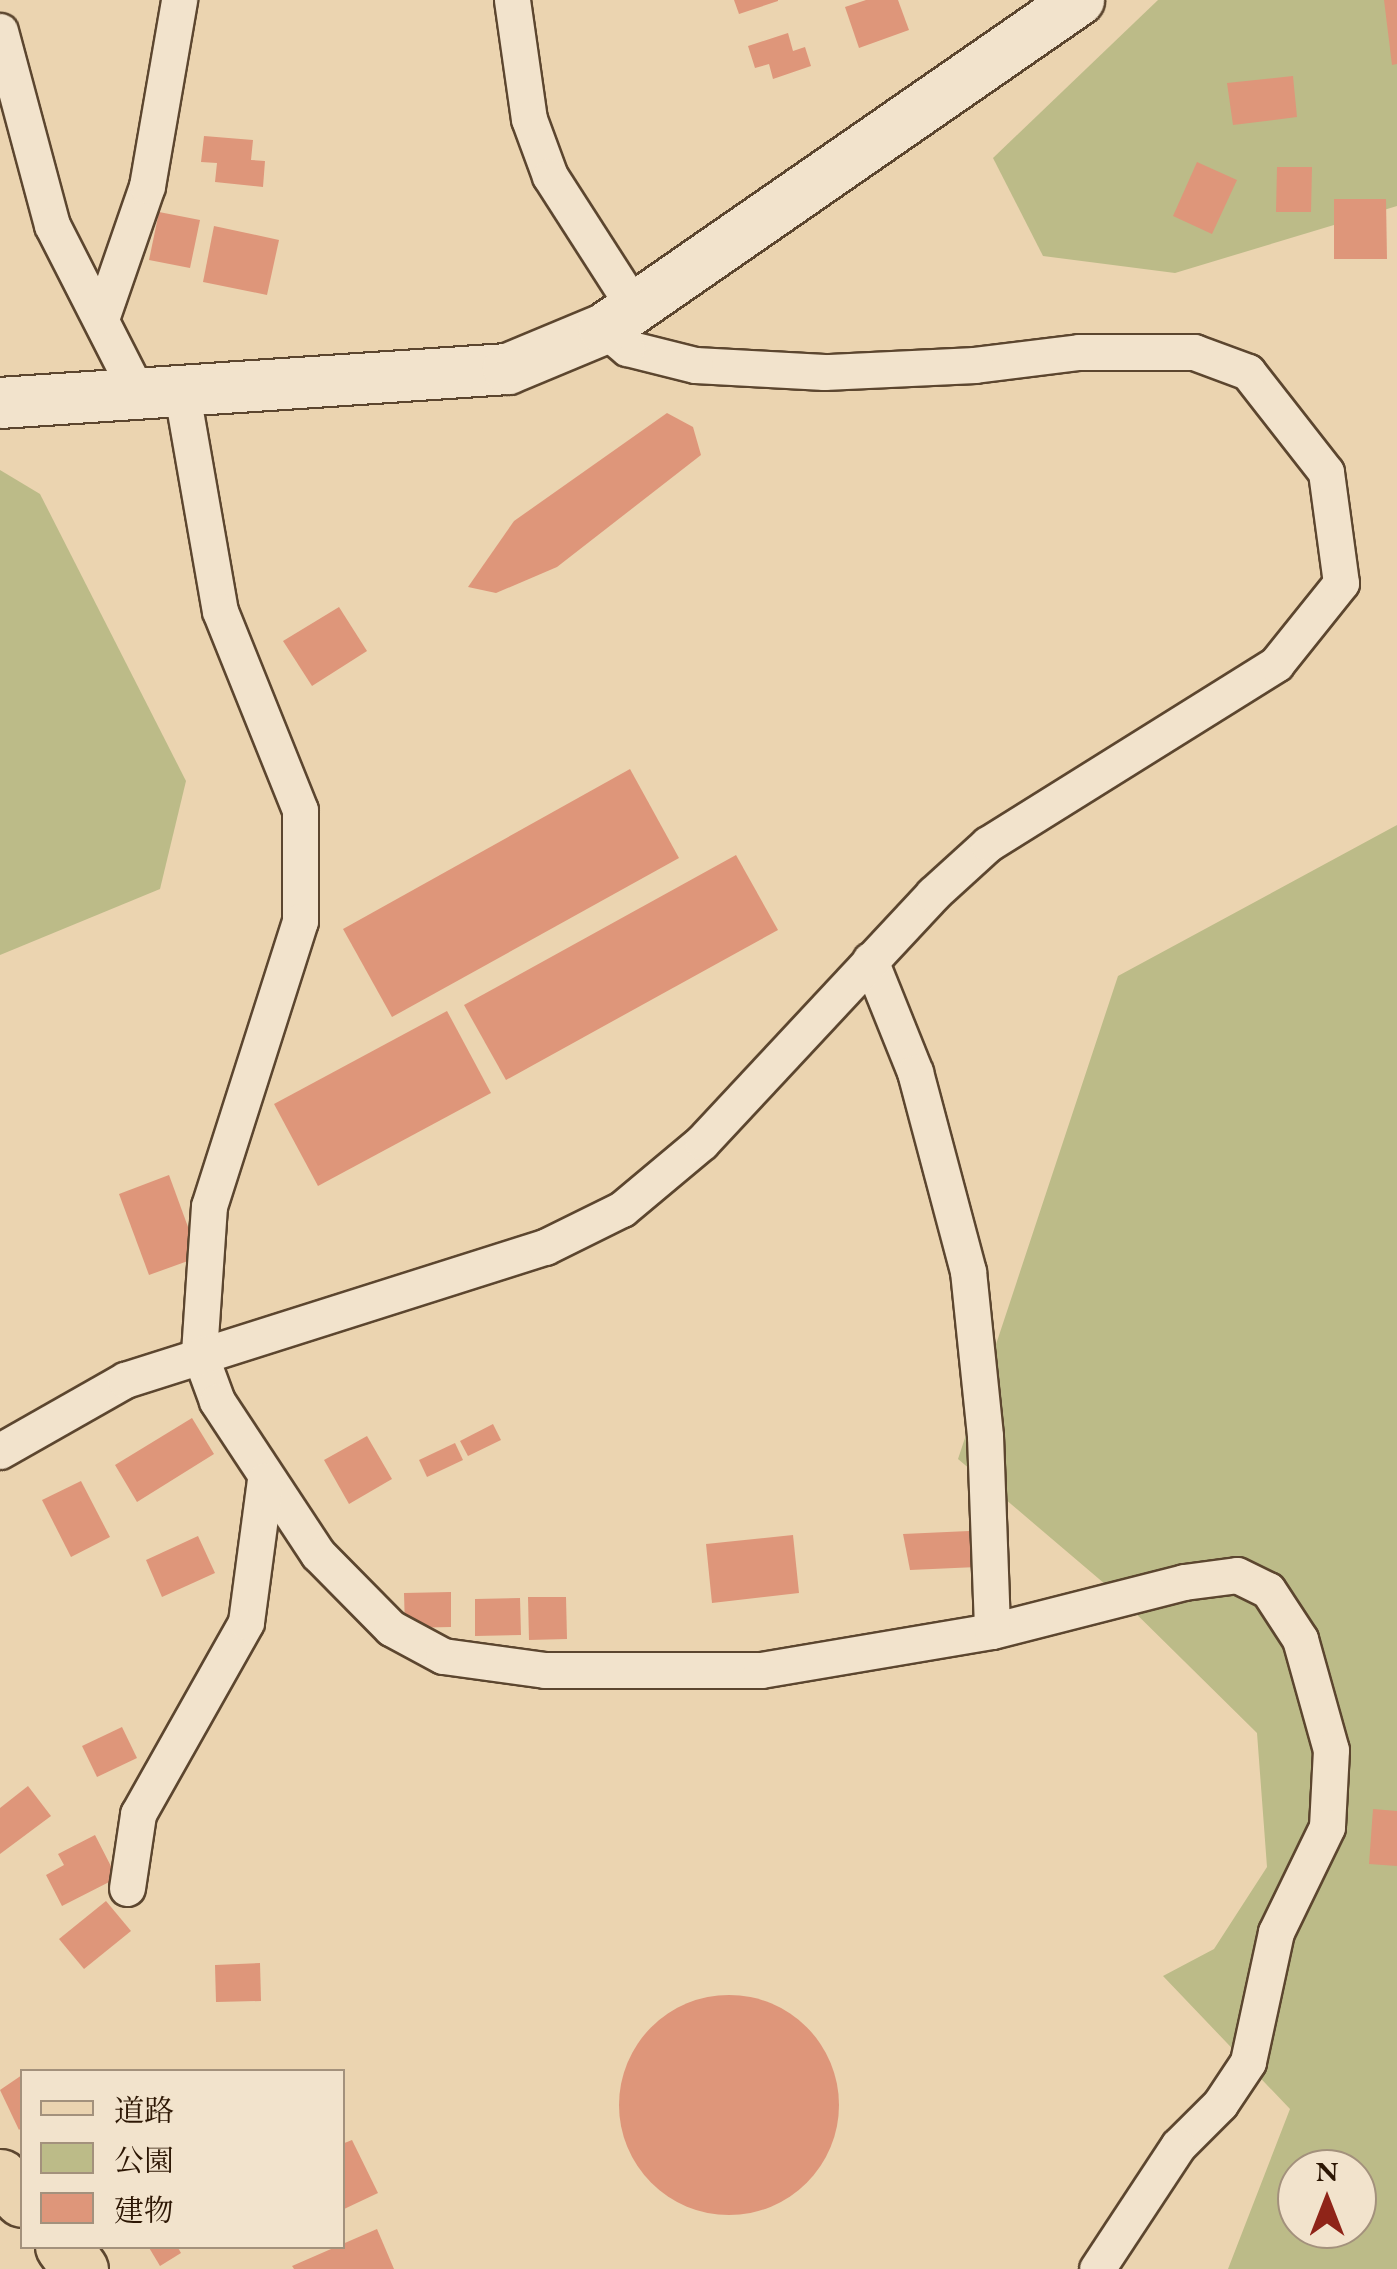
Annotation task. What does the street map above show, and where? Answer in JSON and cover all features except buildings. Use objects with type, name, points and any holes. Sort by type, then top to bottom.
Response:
[{"type":"main road","points":[[0,2178],[20,2197]]},
{"type":"street","points":[[102,316],[147,186],[180,0]]},
{"type":"street","points":[[0,1451],[125,1380],[199,1352],[545,1247],[622,1209],[702,1142],[870,960],[988,844],[1276,664],[1341,582],[1326,472],[1248,372],[1194,352],[1079,352],[975,366],[824,372],[695,366],[628,348],[619,318],[550,176],[529,119],[512,0]]},
{"type":"street","points":[[0,402],[508,369],[619,318],[1079,0]]},
{"type":"street","points":[[0,31],[52,224],[102,316],[159,390],[220,610],[300,810],[300,922],[208,1206],[199,1352],[217,1401],[265,1480],[318,1554],[391,1628],[443,1656],[545,1670],[762,1670],[992,1631],[1184,1582],[1236,1576],[1268,1590],[1300,1639],[1331,1750],[1328,1828],[1276,1932],[1248,2062],[1220,2104],[1178,2146],[1096,2269]]},
{"type":"street","points":[[870,960],[915,1072],[968,1272],[985,1436],[992,1631]]},
{"type":"street","points":[[127,1888],[138,1814],[246,1622],[265,1480]]},
{"type":"green space","points":[[1158,0],[1397,0],[1397,206],[1175,273],[1043,256],[993,158]]},
{"type":"green space","points":[[0,470],[40,494],[186,781],[160,889],[0,955]]},
{"type":"green space","points":[[1397,825],[1397,2269],[1228,2269],[1290,2109],[1163,1976],[1214,1949],[1267,1867],[1257,1733],[1112,1590],[958,1459],[1118,976]]}]
